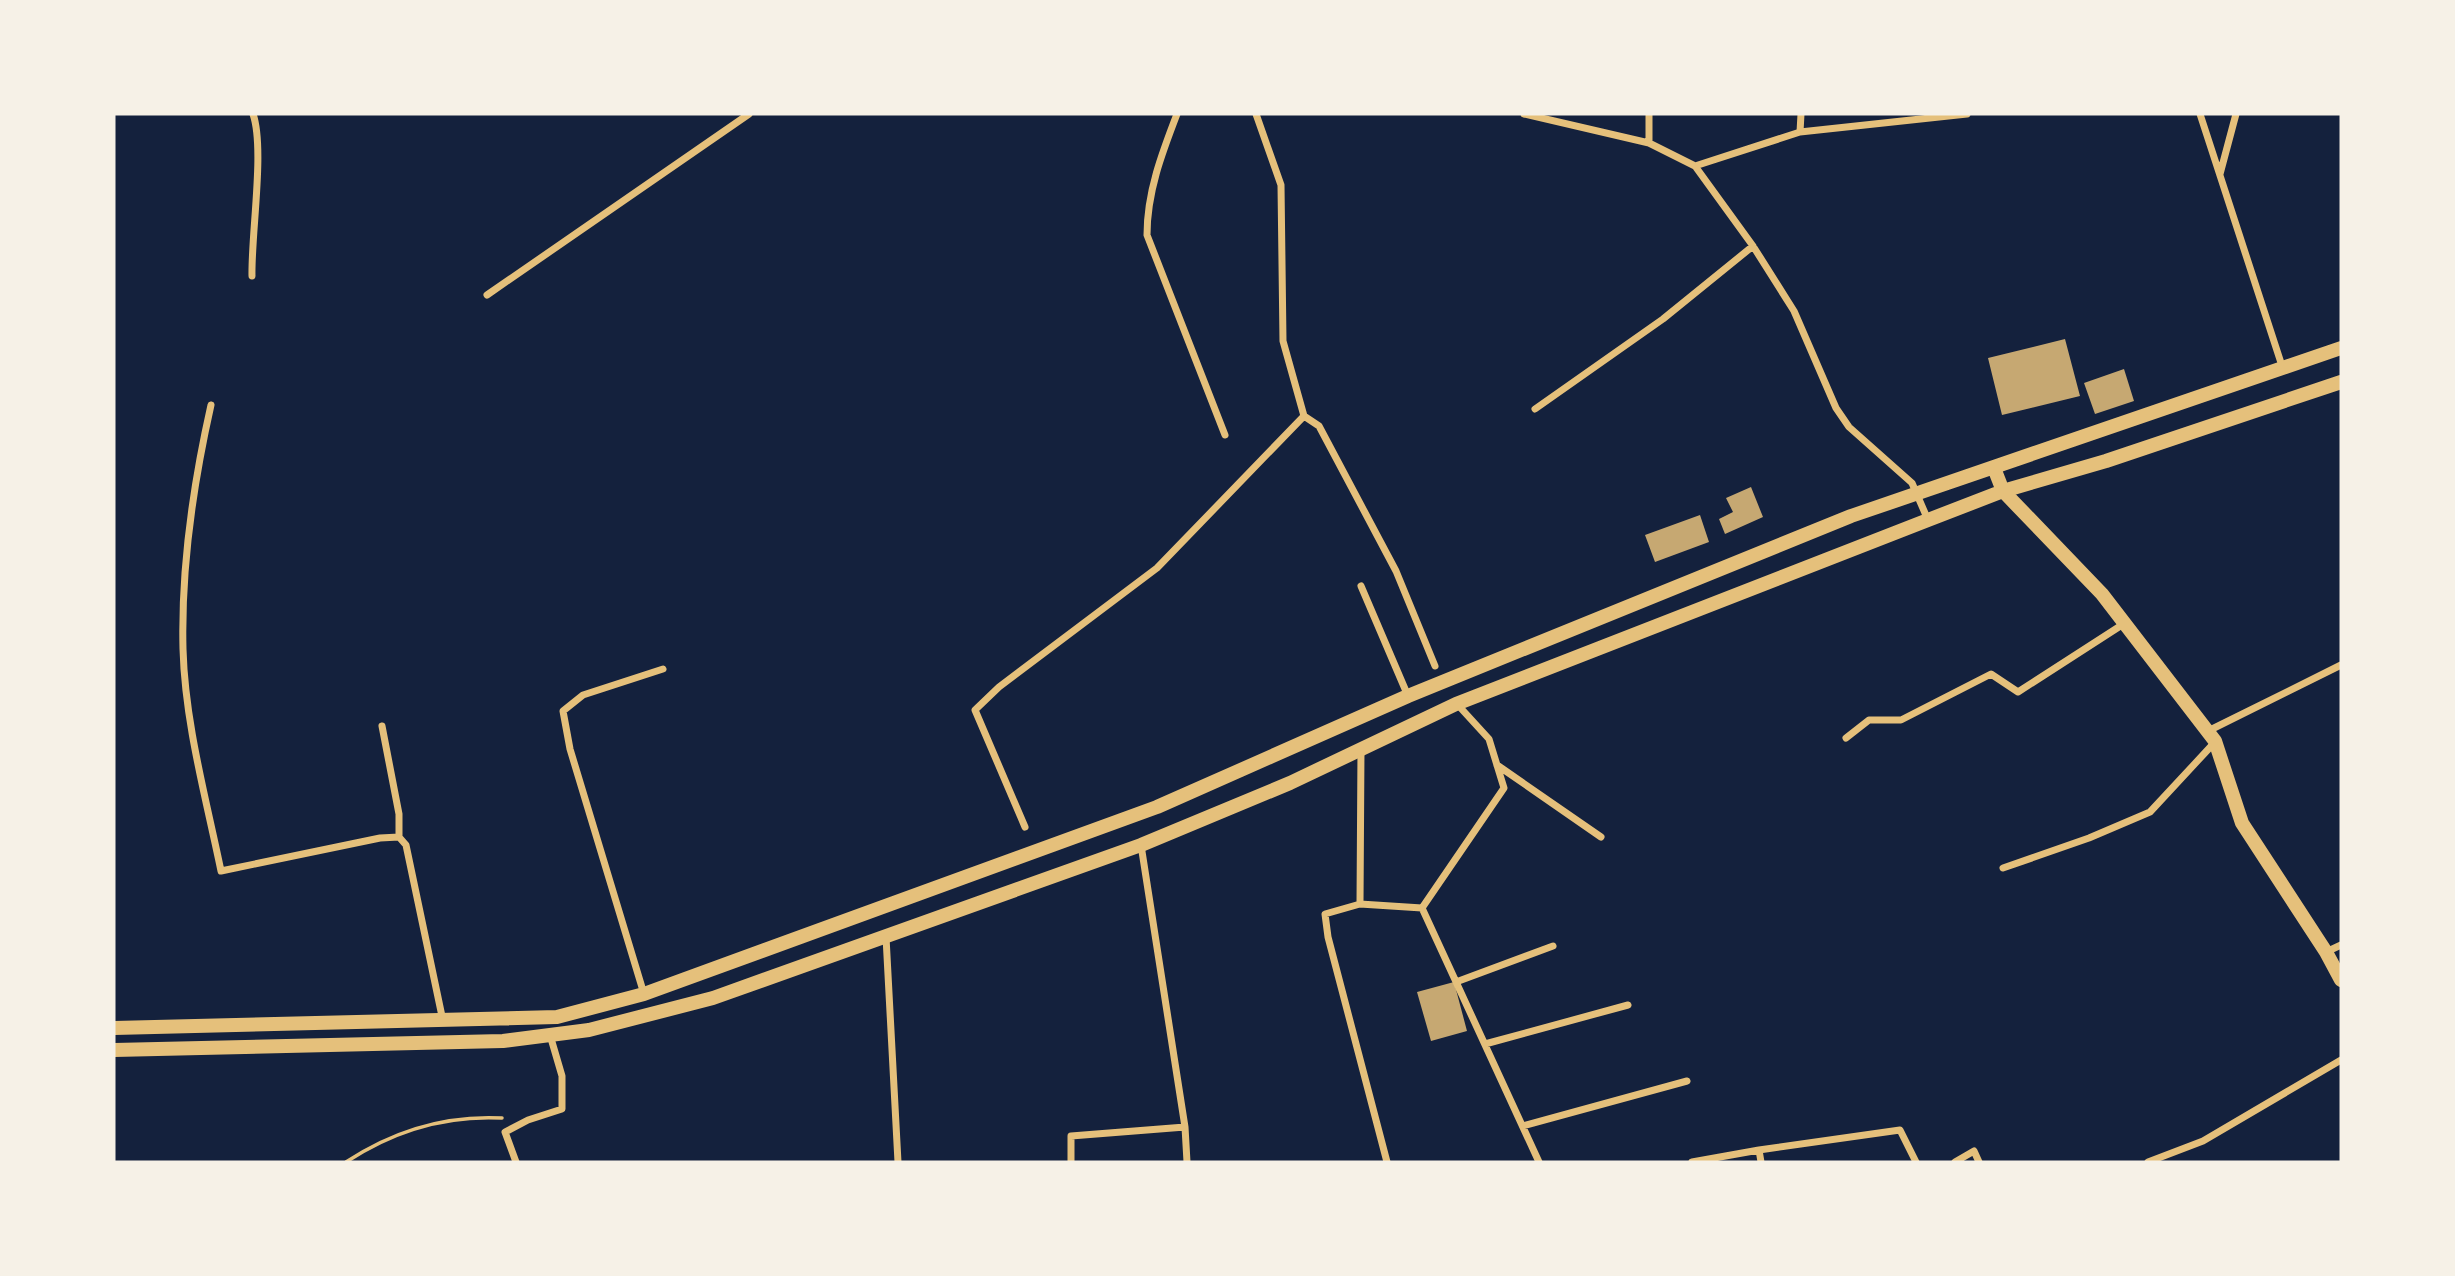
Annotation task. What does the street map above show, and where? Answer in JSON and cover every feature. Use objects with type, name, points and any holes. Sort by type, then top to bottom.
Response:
[{"type":"main road","points":[[114,1028],[443,1022],[557,1017],[644,994],[1157,807],[1408,696],[1838,522],[2341,348]]},
{"type":"main road","points":[[114,1051],[503,1041],[589,1030],[713,998],[1141,845],[1290,783],[1456,704],[2003,491],[2106,461],[2341,382]]},
{"type":"main road","points":[[1994,468],[2003,491],[2102,594],[2211,736],[2242,823],[2326,952],[2341,980]]},
{"type":"main road","points":[[398,1022],[398,1043]]},
{"type":"street","points":[[252,276],[257,169],[257,125],[253,114]]},
{"type":"street","points":[[487,295],[749,114]]},
{"type":"street","points":[[1177,114],[1158,162],[1147,214],[1147,235],[1225,435]]},
{"type":"street","points":[[1256,114],[1281,185],[1283,341],[1304,416],[1319,426],[1396,571],[1435,666]]},
{"type":"street","points":[[1524,114],[1649,143],[1695,166],[1753,246],[1794,311],[1836,408],[1849,427],[1912,483],[1928,520]]},
{"type":"street","points":[[1649,114],[1649,143]]},
{"type":"street","points":[[1800,132],[1801,114]]},
{"type":"street","points":[[1695,166],[1800,132],[1967,114]]},
{"type":"street","points":[[2200,114],[2283,369]]},
{"type":"street","points":[[2220,175],[2236,114]]},
{"type":"street","points":[[1535,409],[1664,319],[1753,246]]},
{"type":"street","points":[[211,405],[192,491],[183,650],[191,723],[221,871],[380,838],[399,837]]},
{"type":"street","points":[[1025,827],[975,710],[999,687],[1157,568],[1304,416]]},
{"type":"street","points":[[1361,586],[1408,696]]},
{"type":"street","points":[[1846,738],[1868,720],[1901,720],[1991,674],[2018,692],[2125,623]]},
{"type":"street","points":[[2003,868],[2089,838],[2150,812],[2211,736],[2341,665]]},
{"type":"street","points":[[644,994],[570,749],[563,711],[583,695],[663,669]]},
{"type":"street","points":[[1422,908],[1504,788],[1489,738],[1456,704]]},
{"type":"street","points":[[382,726],[400,814],[399,837],[406,845],[443,1022]]},
{"type":"street","points":[[1360,904],[1362,748]]},
{"type":"street","points":[[1496,765],[1601,837]]},
{"type":"street","points":[[1141,845],[1185,1127],[1187,1162]]},
{"type":"street","points":[[1387,1162],[1328,937],[1325,914],[1360,904],[1422,908]]},
{"type":"street","points":[[1422,908],[1539,1162]]},
{"type":"street","points":[[886,936],[898,1162]]},
{"type":"street","points":[[2326,952],[2341,945]]},
{"type":"street","points":[[1456,982],[1553,946]]},
{"type":"street","points":[[1485,1044],[1628,1005]]},
{"type":"street","points":[[516,1162],[505,1132],[528,1120],[562,1109],[562,1076],[550,1035]]},
{"type":"street","points":[[2148,1162],[2203,1141],[2341,1060]]},
{"type":"street","points":[[1524,1126],[1687,1081]]},
{"type":"street","points":[[1071,1162],[1071,1136],[1185,1127]]},
{"type":"street","points":[[1692,1162],[1900,1130],[1916,1162]]},
{"type":"street","points":[[1759,1150],[1761,1162]]},
{"type":"street","points":[[1955,1162],[1974,1151],[1979,1162]]},
{"type":"path","points":[[346,1162],[375,1143],[436,1122],[485,1117],[528,1120]]},
{"type":"building","points":[[2065,339],[2080,396],[2002,415],[1988,358]]},
{"type":"building","points":[[2124,369],[2134,401],[2095,414],[2084,383]]},
{"type":"building","points":[[1751,487],[1763,517],[1725,534],[1719,519],[1733,512],[1726,498]]},
{"type":"building","points":[[1700,515],[1709,542],[1655,562],[1645,535]]},
{"type":"building","points":[[1454,982],[1467,1031],[1431,1041],[1417,992]]}]
